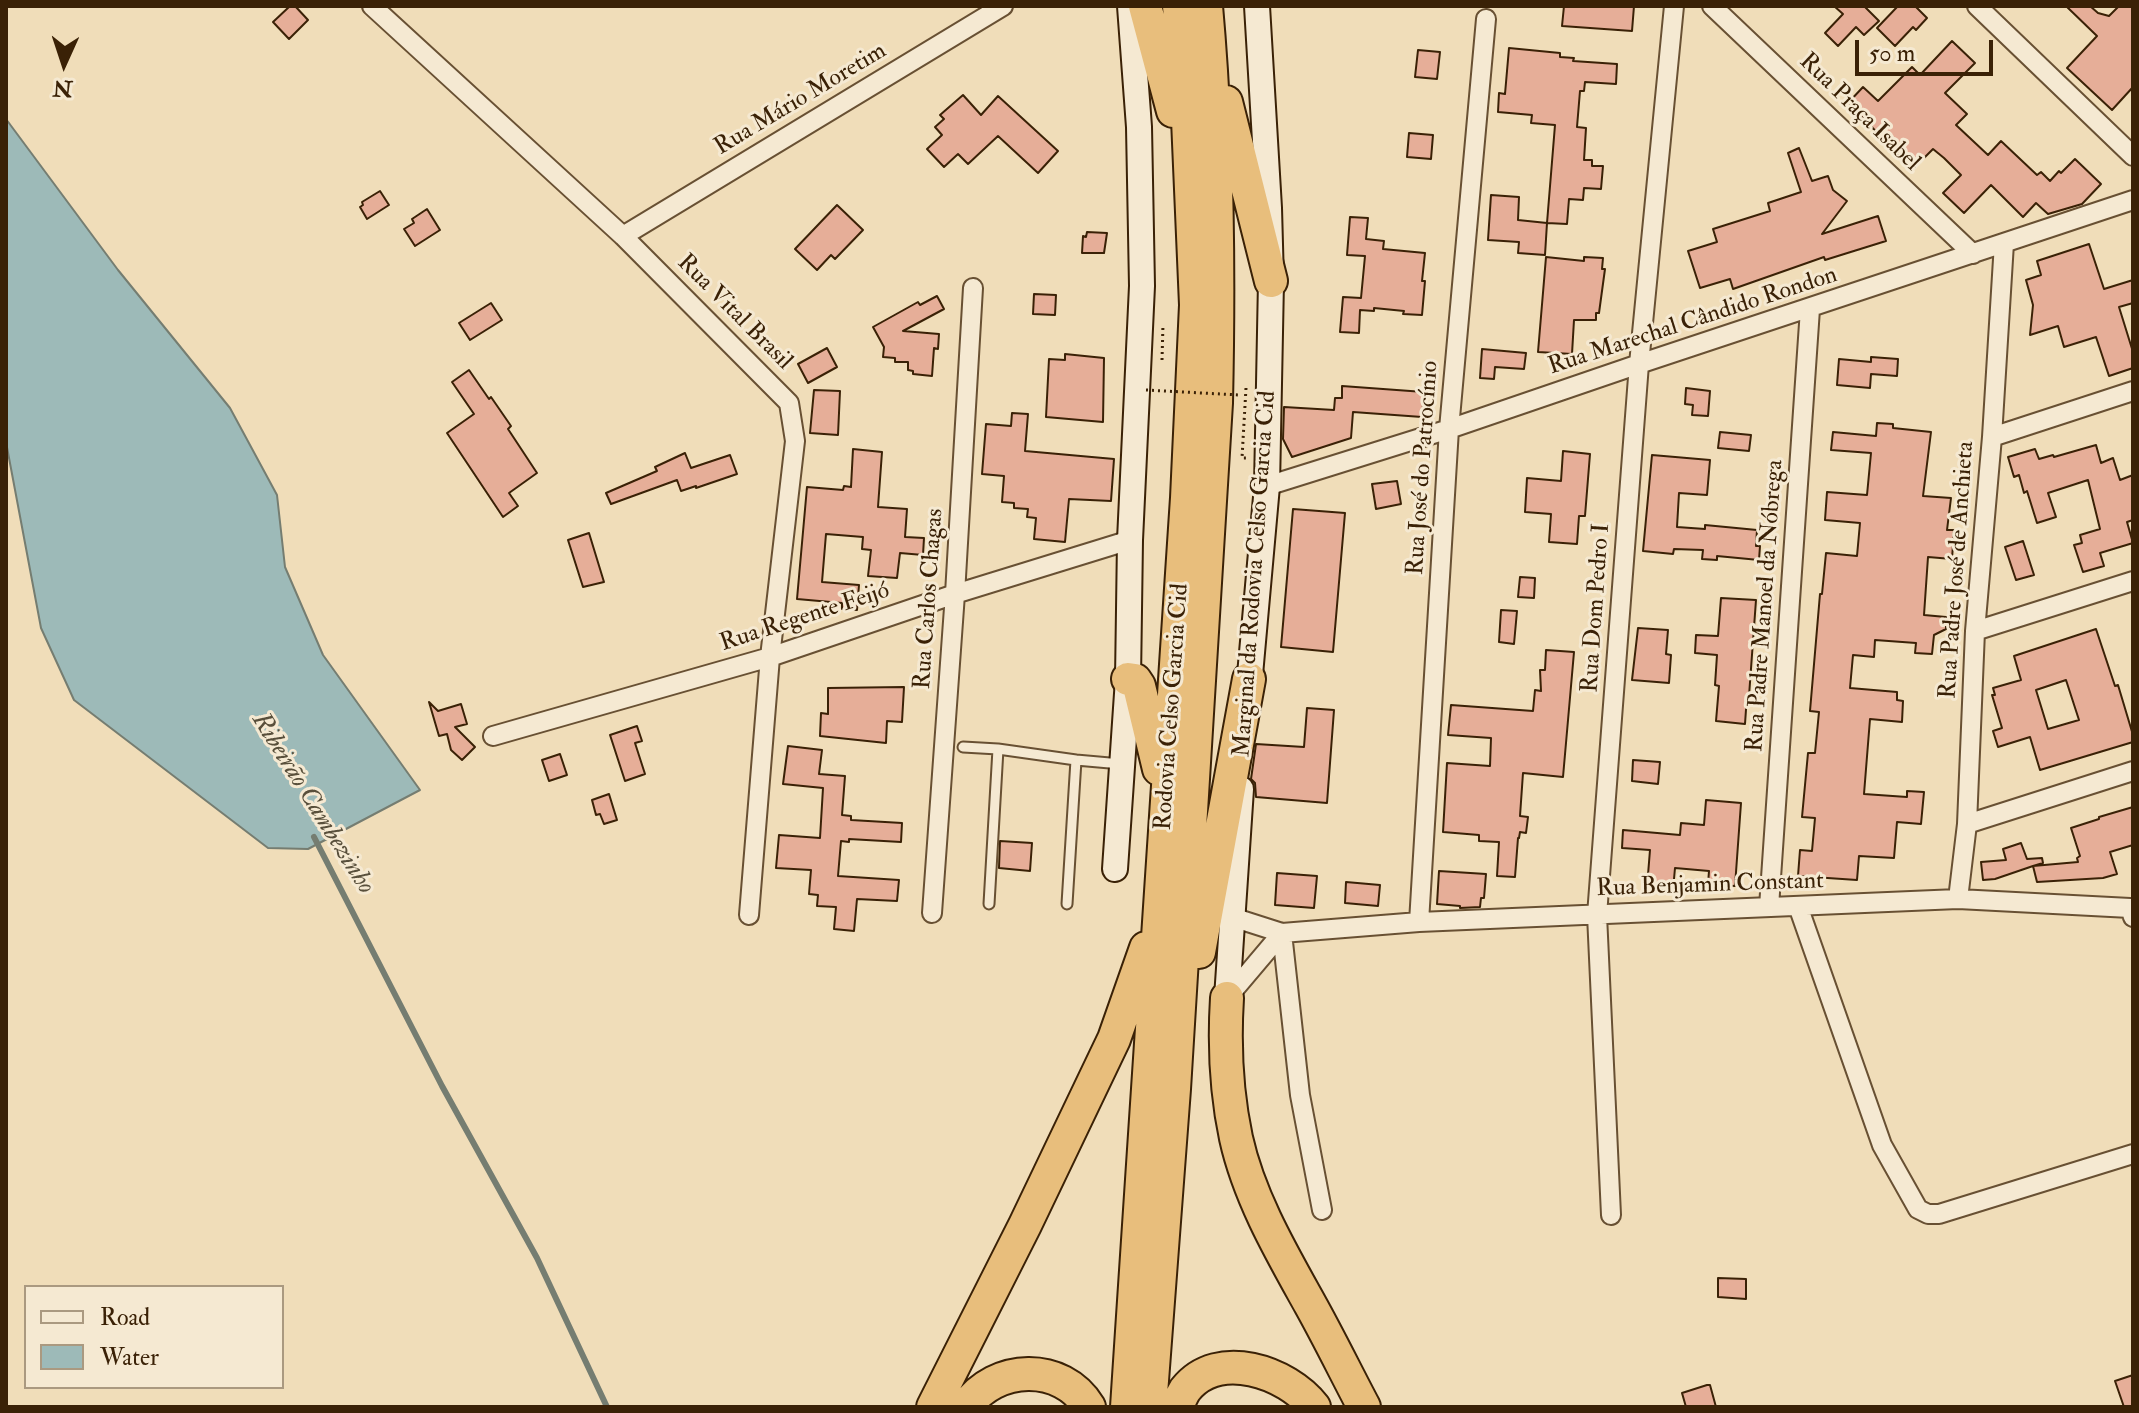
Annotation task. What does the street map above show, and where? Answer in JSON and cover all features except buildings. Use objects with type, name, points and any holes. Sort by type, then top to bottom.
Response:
[{"type":"highway","points":[[1145,6],[1192,181]]},
{"type":"highway","name":"Rodovia Celso Garcia Cid","points":[[1127,1407],[1187,498],[1196,305],[1192,181],[1179,6]]},
{"type":"highway","points":[[1207,18],[1271,281]]},
{"type":"highway","name":"Rodovia Celso Garcia Cid","points":[[1150,1407],[1174,1089],[1216,403],[1219,290],[1207,18]]},
{"type":"highway","points":[[1128,679],[1135,680],[1139,686],[1166,801]]},
{"type":"highway","points":[[1174,1089],[1249,679]]},
{"type":"highway","points":[[933,1407],[1114,1039],[1160,907]]},
{"type":"highway","points":[[1227,998],[1227,1090],[1236,1140],[1248,1179],[1278,1245],[1364,1407]]},
{"type":"highway","points":[[1176,1407],[1186,1389],[1202,1377],[1237,1367],[1264,1373],[1290,1384],[1314,1407]]},
{"type":"highway","points":[[966,1407],[972,1397],[992,1384],[1028,1373],[1050,1376],[1071,1385],[1089,1407]]},
{"type":"street","name":"Rua Vital Brasil","points":[[372,6],[623,236],[789,403],[795,441],[770,657],[749,915]]},
{"type":"street","name":"Rua Mário Moretim","points":[[623,236],[1003,6]]},
{"type":"street","points":[[1115,869],[1128,679],[1130,540],[1142,286],[1139,127],[1130,6]]},
{"type":"street","name":"Marginal da Rodovia Celso Garcia Cid","points":[[1227,998],[1249,679],[1267,486],[1271,281],[1257,6]]},
{"type":"street","name":"Rua Dom Pedro I","points":[[1611,1215],[1597,915],[1639,364],[1674,6]]},
{"type":"street","name":"Rua Praça Isabel","points":[[1712,6],[1973,254]]},
{"type":"street","points":[[1977,6],[2133,156]]},
{"type":"street","name":"Rua José do Patrocínio","points":[[1419,922],[1449,429],[1486,19]]},
{"type":"street","name":"Rua Marechal Cândido Rondon","points":[[1267,486],[1449,429],[2133,200]]},
{"type":"street","name":"Rua Padre José de Anchieta","points":[[1958,899],[1967,824],[1975,631],[1992,437],[2004,243]]},
{"type":"street","name":"Rua Carlos Chagas","points":[[932,913],[973,288]]},
{"type":"street","name":"Rua Padre Manoel da Nóbrega","points":[[1769,907],[1810,309]]},
{"type":"street","points":[[1992,437],[2133,391]]},
{"type":"street","name":"Rua Regente Feijó","points":[[493,736],[770,657],[955,594],[1130,540]]},
{"type":"street","points":[[1975,631],[2133,581]]},
{"type":"street","points":[[1967,824],[2133,771]]},
{"type":"street","name":"Rua Benjamin Constant","points":[[1232,917],[1282,933],[1419,922],[1958,899],[2130,908],[2133,917]]},
{"type":"street","points":[[1798,906],[1882,1145],[1918,1209],[1928,1214],[1939,1214],[2133,1154]]},
{"type":"street","points":[[1227,998],[1282,933]]},
{"type":"street","points":[[1282,933],[1300,1095],[1322,1210]]},
{"type":"lane","points":[[963,747],[1122,764]]},
{"type":"lane","points":[[989,904],[998,749]]},
{"type":"lane","points":[[1067,904],[1076,760]]},
{"type":"path","points":[[1146,390],[1239,395]]},
{"type":"water","points":[[6,119],[118,270],[230,408],[277,495],[285,567],[323,655],[420,790],[308,849],[268,848],[74,700],[41,628],[6,442]]},
{"type":"waterway","name":"Ribeirão Cambezinho","points":[[314,837],[442,1086],[537,1258],[607,1407]]}]
